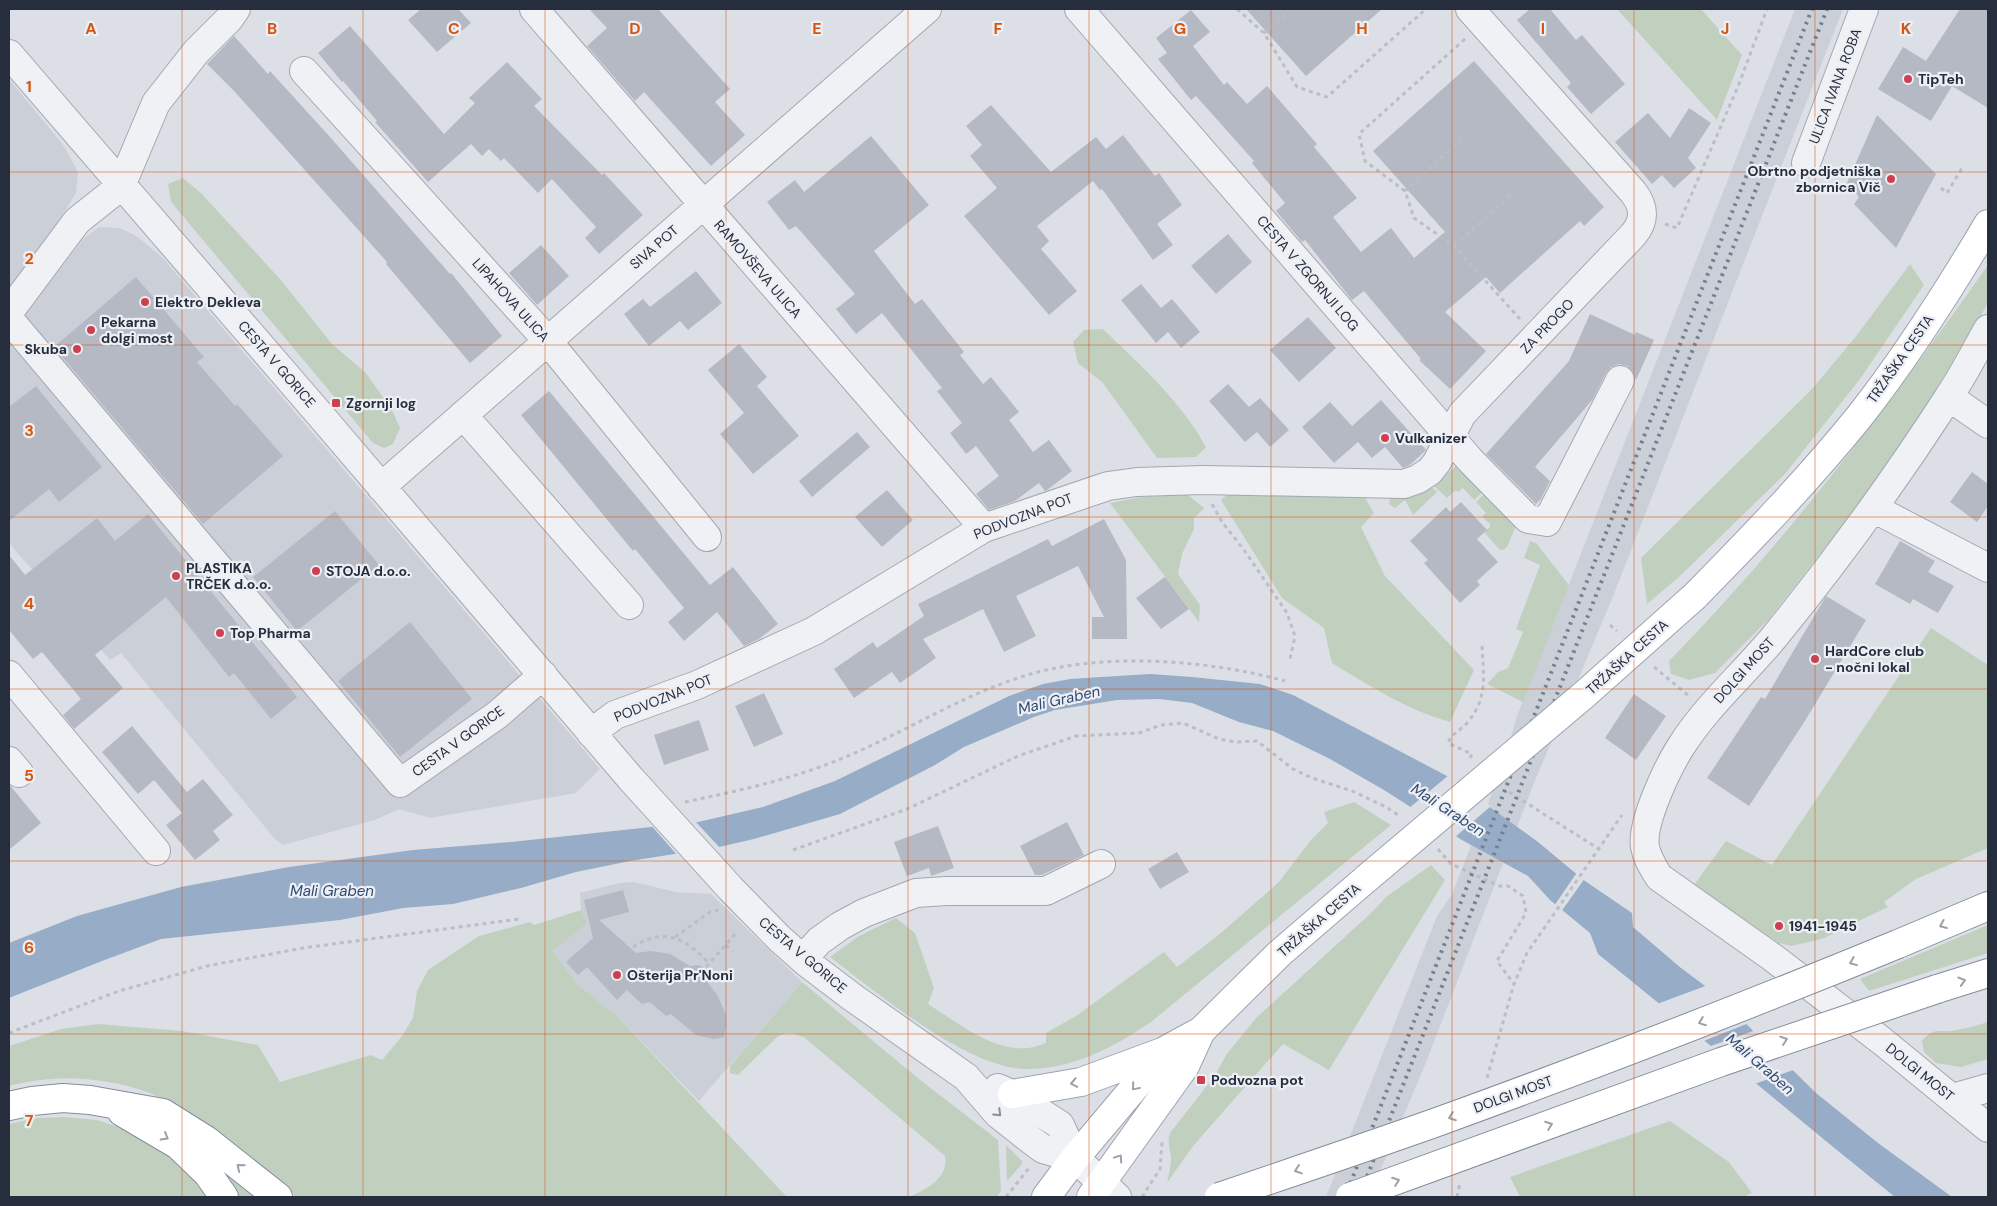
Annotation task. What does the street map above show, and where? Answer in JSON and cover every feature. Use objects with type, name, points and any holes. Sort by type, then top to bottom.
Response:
[{"type":"main road","name":"TRŽAŠKA CESTA","points":[[1046,1197],[1075,1158],[1166,1050],[1201,1031],[1280,953],[1585,694],[1695,596],[1784,505],[1861,415],[1920,332],[1988,224]]},
{"type":"main road","name":"DOLGI MOST","points":[[1219,1197],[1438,1122],[1547,1082],[1784,990],[1988,906]]},
{"type":"main road","points":[[1350,1197],[1721,1062],[1988,973]]},
{"type":"main road","name":"TRŽAŠKA CESTA","points":[[1103,1192],[1185,1066],[1201,1031]]},
{"type":"main road","points":[[1012,1094],[1081,1082],[1166,1050]]},
{"type":"main road","points":[[9,1106],[32,1101],[63,1098],[108,1103],[163,1113],[206,1140],[278,1197]]},
{"type":"main road","points":[[108,1103],[178,1145],[208,1174],[224,1197]]},
{"type":"street","points":[[9,312],[77,221],[121,186],[156,103],[196,52],[229,19],[236,9]]},
{"type":"street","name":"RAMOVŠEVA ULICA","points":[[534,9],[984,528]]},
{"type":"street","name":"SIVA POT","points":[[381,486],[926,9]]},
{"type":"street","name":"CESTA V ZGORNJI LOG","points":[[1079,9],[1470,460],[1528,519],[1547,522],[1620,380]]},
{"type":"street","points":[[1470,9],[1633,192],[1638,198],[1643,215]]},
{"type":"street","name":"ULICA IVANA ROBA","points":[[1806,163],[1864,9]]},
{"type":"street","name":"CESTA V GORICE","points":[[9,54],[543,675],[631,779],[728,900],[852,997],[966,1076],[1012,1094],[1060,1125],[1075,1158],[1103,1192]]},
{"type":"street","name":"LIPAHOVA ULICA","points":[[304,71],[547,340],[707,537]]},
{"type":"street","name":"ZA PROGO","points":[[1450,436],[1462,414],[1633,236],[1642,222],[1643,215]]},
{"type":"street","name":"CESTA V GORICE","points":[[9,319],[400,783],[498,715],[543,675]]},
{"type":"street","name":"DOLGI MOST","points":[[1988,330],[1949,397],[1873,508],[1774,637],[1708,711],[1679,748],[1657,794],[1646,824],[1644,845],[1649,862],[1659,877],[1772,957],[1953,1098],[1988,1128]]},
{"type":"street","points":[[1949,397],[1988,424]]},
{"type":"street","points":[[463,415],[629,605]]},
{"type":"street","name":"PODVOZNA POT","points":[[591,733],[615,715],[697,685],[814,631],[984,528],[1108,486],[1137,482],[1203,480],[1404,484],[1418,479],[1430,471],[1437,462],[1450,436]]},
{"type":"street","points":[[1873,508],[1988,568]]},
{"type":"street","points":[[9,675],[156,851]]},
{"type":"street","points":[[806,962],[812,950],[820,941],[840,926],[864,913],[916,893],[946,891],[1046,891],[1101,864]]},
{"type":"street","name":"CESTA V GORICE","points":[[966,1076],[998,1114],[1043,1149],[1075,1158]]},
{"type":"street","points":[[1953,1098],[1988,1088]]},
{"type":"path","points":[[1237,9],[1264,34],[1297,87],[1327,97],[1426,9]]},
{"type":"path","points":[[1264,34],[1288,9]]},
{"type":"path","points":[[1643,215],[1677,228],[1739,84],[1766,9]]},
{"type":"path","points":[[1467,37],[1358,134],[1365,161],[1405,190],[1414,218],[1454,246],[1520,319]]},
{"type":"path","points":[[1405,190],[1466,135]]},
{"type":"path","points":[[1942,188],[1947,193],[1962,168]]},
{"type":"path","points":[[1454,246],[1516,191]]},
{"type":"path","points":[[1203,480],[1208,498],[1222,522],[1244,550],[1287,613],[1295,636],[1290,659]]},
{"type":"path","points":[[1610,625],[1624,638]]},
{"type":"path","points":[[1472,754],[1448,743],[1451,737],[1466,725],[1479,707],[1484,689],[1482,644]]},
{"type":"path","points":[[685,802],[754,787],[839,760],[983,690],[1057,668],[1126,662],[1187,663],[1253,672],[1285,681]]},
{"type":"path","points":[[1650,664],[1708,711]]},
{"type":"path","points":[[793,850],[907,809],[1018,756],[1076,736],[1139,733],[1161,725],[1184,723],[1218,739],[1235,742],[1257,741]]},
{"type":"path","points":[[1527,953],[1598,851],[1530,806]]},
{"type":"path","points":[[674,937],[710,912],[719,910],[728,900]]},
{"type":"path","points":[[9,1033],[119,991],[207,966],[303,948],[518,919]]},
{"type":"path","points":[[633,947],[655,938],[674,937],[690,945],[708,965],[738,931]]},
{"type":"path","points":[[726,945],[732,951]]},
{"type":"path","points":[[1006,1197],[1030,1166]]},
{"type":"shaded area","points":[[1795,9],[1843,9],[1612,599],[1534,783],[1425,1065],[1369,1197],[1326,1197],[1437,916],[1452,894],[1501,770],[1517,716]]},
{"type":"shaded area","points":[[9,79],[64,146],[78,172],[76,193],[60,219],[9,290]]},
{"type":"shaded area","points":[[99,227],[119,228],[135,235],[162,257],[600,769],[576,793],[430,818],[399,809],[375,820],[283,845],[275,839],[121,653],[110,660],[9,543],[9,335],[84,238]]},
{"type":"shaded area","points":[[634,882],[676,892],[711,894],[802,982],[699,1101],[616,1015],[578,985],[553,951],[586,923],[581,910],[580,893],[619,883]]},
{"type":"green space","points":[[1617,9],[1701,9],[1742,55],[1717,120]]},
{"type":"green space","points":[[183,178],[201,193],[280,279],[332,344],[366,373],[392,410],[400,428],[393,444],[384,448],[373,443],[171,202],[168,184]]},
{"type":"green space","points":[[1910,264],[1924,285],[1860,379],[1785,474],[1680,576],[1647,604],[1641,558],[1812,389],[1857,335]]},
{"type":"green space","points":[[1988,265],[1988,303],[1938,387],[1862,500],[1769,619],[1715,673],[1689,680],[1671,674],[1669,661],[1756,567],[1837,469],[1914,368]]},
{"type":"green space","points":[[1103,329],[1159,384],[1185,414],[1206,447],[1196,457],[1157,458],[1103,383],[1078,363],[1073,342],[1084,330]]},
{"type":"green space","points":[[1458,464],[1487,488],[1474,500],[1463,488],[1458,492],[1456,490],[1447,498],[1434,486]]},
{"type":"green space","points":[[1432,487],[1437,492],[1413,515],[1405,500],[1395,508],[1389,504],[1390,498],[1410,497]]},
{"type":"green space","points":[[1488,490],[1516,526],[1507,547],[1503,550],[1499,549],[1484,532],[1490,527],[1490,524],[1482,517],[1486,513],[1476,502]]},
{"type":"green space","points":[[1229,493],[1365,498],[1374,513],[1361,527],[1385,576],[1474,670],[1450,722],[1404,704],[1332,663],[1324,628],[1282,598],[1221,500]]},
{"type":"green space","points":[[1188,495],[1204,508],[1194,518],[1194,529],[1182,554],[1178,574],[1200,605],[1199,622],[1110,503],[1141,497]]},
{"type":"green space","points":[[1530,541],[1536,543],[1569,585],[1523,702],[1487,684],[1498,672],[1508,668],[1523,632],[1516,629],[1540,565],[1524,558]]},
{"type":"green space","points":[[1931,628],[1988,665],[1988,848],[1916,879],[1884,902],[1888,907],[1822,939],[1791,946],[1779,943],[1694,885],[1726,841],[1772,865]]},
{"type":"green space","points":[[1354,802],[1391,825],[1151,1022],[1107,1048],[1076,1061],[1059,1066],[1025,1069],[1002,1065],[977,1056],[923,1026],[830,957],[859,936],[896,918],[915,933],[934,988],[928,1004],[975,1034],[1000,1045],[1014,1048],[1036,1046],[1046,1043],[1046,1033],[1076,1016],[1164,952],[1177,967],[1222,932],[1279,882],[1311,840],[1328,823],[1324,812]]},
{"type":"green space","points":[[1431,865],[1445,880],[1329,1070],[1283,1044],[1193,1146],[1167,1183],[1171,1161],[1170,1133],[1216,1074],[1226,1055],[1257,1017],[1370,914],[1386,897]]},
{"type":"green space","points":[[581,910],[587,923],[553,951],[578,985],[616,1015],[787,1197],[296,1197],[197,1118],[162,1098],[142,1090],[97,1080],[75,1079],[30,1081],[9,1086],[9,1046],[61,1029],[98,1024],[182,1031],[258,1045],[280,1082],[371,1055],[382,1060],[402,1036],[413,1018],[417,991],[428,970],[479,936],[530,922],[534,925]]},
{"type":"green space","points":[[1988,925],[1988,953],[1869,991],[1860,979]]},
{"type":"green space","points":[[802,982],[919,1079],[998,1140],[1001,1191],[997,1197],[909,1197],[923,1190],[940,1177],[944,1171],[945,1156],[805,1038],[791,1033],[781,1035],[738,1075],[730,1073],[730,1066]]},
{"type":"green space","points":[[1988,1022],[1988,1059],[1961,1067],[1936,1063],[1924,1052],[1922,1041],[1931,1033],[1957,1030]]},
{"type":"green space","points":[[64,1117],[97,1120],[139,1134],[179,1159],[211,1197],[9,1197],[9,1124],[37,1118]]},
{"type":"green space","points":[[1670,1121],[1729,1162],[1752,1193],[1743,1197],[1520,1197],[1510,1177]]},
{"type":"green space","points":[[1006,1145],[1022,1161],[1022,1164],[1007,1181]]},
{"type":"green space","points":[[205,1149],[260,1197],[235,1197]]},
{"type":"water","name":"Mali Graben","points":[[1150,674],[1260,684],[1293,695],[1447,776],[1538,842],[1585,881],[1632,913],[1633,927],[1681,968],[1716,994],[1816,1093],[1878,1143],[1952,1197],[1895,1197],[1598,954],[1590,933],[1550,900],[1528,876],[1462,840],[1384,790],[1330,759],[1273,731],[1239,722],[1192,703],[1159,699],[1117,700],[1055,710],[1034,717],[964,747],[935,765],[840,814],[754,839],[576,872],[521,888],[453,904],[403,908],[340,920],[161,939],[9,998],[9,943],[77,916],[181,887],[289,867],[413,850],[511,842],[698,822],[763,807],[835,781],[1009,696],[1043,684],[1070,679]]},
{"type":"pier","points":[[1449,775],[1491,806],[1454,838],[1408,809]]},
{"type":"pier","points":[[694,820],[721,849],[678,856],[649,823]]},
{"type":"pier","points":[[1578,871],[1585,878],[1561,912],[1554,906]]},
{"type":"pier","points":[[1708,985],[1749,1023],[1701,1042],[1657,1004]]},
{"type":"pier","points":[[1756,1030],[1796,1069],[1752,1085],[1708,1047]]},
{"type":"building","points":[[421,9],[458,9],[471,23],[437,52],[408,20]]},
{"type":"building","points":[[589,9],[658,9],[730,89],[715,102],[745,135],[711,166],[644,92],[635,101],[587,46],[607,28]]},
{"type":"building","points":[[1246,9],[1382,9],[1306,76]]},
{"type":"building","points":[[1530,9],[1550,9],[1576,40],[1582,35],[1625,84],[1591,114],[1567,87],[1571,83],[1517,20]]},
{"type":"building","points":[[1960,9],[1988,9],[1988,108],[1952,86],[1931,121],[1878,89],[1903,47],[1926,61]]},
{"type":"building","points":[[1191,10],[1210,32],[1193,46],[1224,85],[1227,82],[1247,104],[1267,86],[1317,144],[1314,147],[1357,198],[1333,217],[1361,252],[1391,228],[1414,258],[1445,232],[1373,151],[1474,61],[1604,207],[1584,226],[1580,221],[1500,293],[1486,277],[1445,312],[1486,351],[1450,389],[1419,360],[1421,359],[1364,291],[1352,300],[1305,240],[1302,242],[1276,211],[1285,203],[1252,163],[1254,161],[1196,96],[1191,100],[1158,59],[1167,53],[1156,38]]},
{"type":"building","points":[[350,26],[444,134],[475,103],[469,98],[507,62],[542,99],[534,106],[602,175],[604,173],[643,215],[599,254],[585,238],[596,227],[552,179],[538,193],[504,158],[501,161],[489,149],[482,156],[471,144],[428,182],[318,53]]},
{"type":"building","points":[[234,36],[268,74],[270,71],[330,137],[451,273],[502,336],[470,363],[386,264],[387,262],[235,92],[207,64]]},
{"type":"building","points":[[991,105],[1051,172],[1096,137],[1106,149],[1123,135],[1155,176],[1159,173],[1182,205],[1157,224],[1173,245],[1153,260],[1102,189],[1100,190],[1093,181],[1037,226],[1049,241],[1041,249],[1077,291],[1049,315],[964,216],[997,188],[970,156],[982,145],[966,126]]},
{"type":"building","points":[[1689,108],[1711,123],[1688,158],[1696,168],[1674,188],[1662,175],[1652,184],[1615,142],[1648,113],[1670,138]]},
{"type":"building","name":"Obrtno podjetniška zbornica Vič","points":[[1877,115],[1936,174],[1896,248],[1854,204],[1859,197],[1847,183]]},
{"type":"building","points":[[871,136],[929,205],[874,251],[915,304],[922,299],[964,352],[960,355],[983,384],[991,377],[1019,412],[1009,420],[1033,452],[1049,440],[1072,471],[1045,491],[1039,483],[1015,501],[989,510],[976,494],[999,476],[976,446],[966,454],[950,433],[962,423],[937,391],[942,388],[882,313],[856,334],[836,309],[855,294],[796,226],[789,230],[767,202],[795,180],[804,192]]},
{"type":"building","points":[[1228,234],[1252,262],[1216,294],[1191,266]]},
{"type":"building","points":[[541,245],[569,276],[537,305],[509,273]]},
{"type":"building","points":[[696,271],[722,303],[688,330],[680,321],[649,346],[624,314],[643,299],[650,307]]},
{"type":"building","points":[[136,277],[204,357],[197,362],[235,406],[237,404],[283,456],[203,524],[54,347]]},
{"type":"building","points":[[1141,284],[1161,308],[1172,299],[1200,332],[1181,348],[1168,332],[1156,343],[1121,300]]},
{"type":"building","points":[[1590,314],[1635,335],[1636,332],[1654,340],[1636,380],[1633,372],[1627,366],[1619,364],[1611,367],[1593,399],[1535,467],[1550,481],[1541,499],[1536,504],[1486,454],[1569,361]]},
{"type":"building","points":[[1308,317],[1336,348],[1299,382],[1270,350]]},
{"type":"building","points":[[739,344],[767,377],[757,386],[799,436],[753,474],[720,434],[744,413],[708,370]]},
{"type":"building","points":[[1228,384],[1249,407],[1260,398],[1289,430],[1270,447],[1257,432],[1245,442],[1209,401]]},
{"type":"building","points":[[36,386],[102,467],[59,502],[49,489],[9,521],[9,407]]},
{"type":"building","points":[[549,391],[710,585],[733,567],[778,624],[759,639],[744,646],[717,612],[684,641],[668,622],[684,608],[635,549],[633,551],[521,415]]},
{"type":"building","points":[[1381,400],[1426,450],[1410,465],[1403,468],[1385,447],[1372,458],[1358,442],[1334,463],[1302,427],[1330,402],[1352,426]]},
{"type":"building","points":[[857,432],[870,447],[812,497],[799,481]]},
{"type":"building","points":[[1972,472],[1988,484],[1988,506],[1977,522],[1950,502]]},
{"type":"building","points":[[887,490],[913,520],[882,547],[855,517]]},
{"type":"building","points":[[1461,502],[1487,530],[1477,539],[1498,562],[1477,581],[1480,585],[1460,603],[1424,563],[1428,560],[1410,541],[1446,507],[1450,512]]},
{"type":"building","name":"STOJA d.o.o.","points":[[335,511],[379,565],[297,631],[253,577]]},
{"type":"building","points":[[148,514],[297,697],[271,719],[234,673],[229,677],[166,597],[95,655],[123,688],[74,729],[63,715],[81,699],[42,652],[33,659],[9,630],[9,555],[25,575],[97,518],[115,541]]},
{"type":"building","points":[[1104,519],[1126,560],[1127,639],[1092,639],[1092,617],[1104,617],[1078,566],[1016,596],[1036,636],[1004,652],[983,609],[923,639],[936,658],[900,683],[892,672],[854,698],[834,669],[873,642],[877,648],[924,616],[918,604],[1048,539],[1052,546]]},
{"type":"building","points":[[1900,541],[1935,561],[1928,572],[1954,586],[1938,613],[1913,599],[1910,604],[1875,584]]},
{"type":"building","points":[[1165,577],[1189,609],[1161,629],[1136,598]]},
{"type":"building","points":[[1826,596],[1866,620],[1803,724],[1749,806],[1707,778],[1761,697],[1765,699]]},
{"type":"building","points":[[410,622],[472,699],[400,757],[338,681]]},
{"type":"building","points":[[764,693],[783,734],[754,747],[735,706]]},
{"type":"building","points":[[1634,694],[1666,716],[1636,760],[1605,738]]},
{"type":"building","points":[[699,720],[709,750],[664,765],[654,735]]},
{"type":"building","points":[[132,726],[187,792],[203,779],[233,815],[213,831],[220,840],[195,860],[166,825],[182,813],[154,780],[138,794],[102,752]]},
{"type":"building","points":[[9,784],[41,823],[9,850]]},
{"type":"building","points":[[1067,822],[1084,855],[1042,875],[1035,875],[1020,846]]},
{"type":"building","points":[[938,826],[954,868],[931,876],[929,868],[907,876],[894,842]]},
{"type":"building","points":[[1177,852],[1189,872],[1160,889],[1148,869]]},
{"type":"building","points":[[623,890],[629,912],[599,920],[636,953],[651,951],[670,954],[690,966],[699,965],[706,969],[708,983],[718,996],[726,1015],[724,1037],[714,1039],[696,1035],[671,1014],[666,1016],[650,1002],[642,1004],[627,990],[617,1000],[587,967],[578,975],[566,962],[593,938],[584,900]]},
{"type":"railway","points":[[1345,1197],[1812,9]]},
{"type":"railway","points":[[1359,1197],[1827,9]]},
{"type":"place","name":"TipTeh","points":[[1908,79]]},
{"type":"place","name":"Obrtno podjetniška zbornica Vič","points":[[1891,179]]},
{"type":"place","name":"Elektro Dekleva","points":[[145,302]]},
{"type":"place","name":"Pekarna dolgi most","points":[[91,330]]},
{"type":"place","name":"Skuba","points":[[77,349]]},
{"type":"place","name":"Zgornji log","points":[[336,403]]},
{"type":"place","name":"Vulkanizer","points":[[1385,438]]},
{"type":"place","name":"STOJA d.o.o.","points":[[316,571]]},
{"type":"place","name":"PLASTIKA TRČEK d.o.o.","points":[[176,576]]},
{"type":"place","name":"Top Pharma","points":[[220,633]]},
{"type":"place","name":"HardCore club - nočni lokal","points":[[1815,659]]},
{"type":"place","name":"1941-1945","points":[[1779,926]]},
{"type":"place","name":"Ošterija Pr'Noni","points":[[617,975]]},
{"type":"place","name":"Podvozna pot","points":[[1201,1080]]}]
